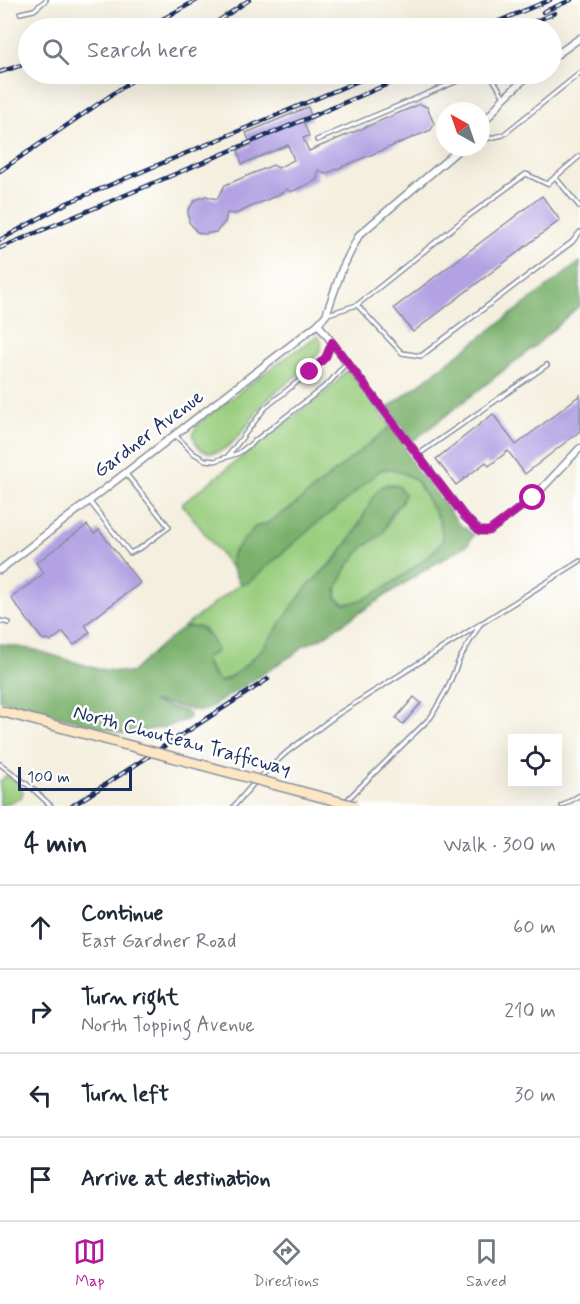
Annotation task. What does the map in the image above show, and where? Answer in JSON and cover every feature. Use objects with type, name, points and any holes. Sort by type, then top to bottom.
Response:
[{"type":"main road","name":"North Chouteau Trafficway","points":[[0,711],[355,806]]},
{"type":"street","points":[[562,51],[580,38]]},
{"type":"street","points":[[490,115],[504,97],[519,84]]},
{"type":"street","points":[[326,315],[342,269],[359,235],[369,224],[451,156]]},
{"type":"street","name":"Gardner Avenue","points":[[0,570],[318,324],[326,315]]},
{"type":"street","points":[[318,324],[417,455],[473,526],[480,531],[489,531],[533,498],[580,448]]},
{"type":"lane","points":[[20,13],[34,9],[46,0]]},
{"type":"lane","points":[[490,138],[503,135],[580,72]]},
{"type":"lane","points":[[317,140],[450,84]]},
{"type":"lane","points":[[496,84],[504,97]]},
{"type":"lane","points":[[326,315],[357,305],[463,220],[526,174],[547,184],[580,156]]},
{"type":"lane","points":[[555,177],[580,207]]},
{"type":"lane","points":[[357,305],[402,353],[421,356],[572,242],[580,232]]},
{"type":"lane","points":[[227,457],[265,408],[321,362],[332,342]]},
{"type":"lane","points":[[175,434],[201,458],[215,461],[239,453],[329,383],[347,362]]},
{"type":"lane","points":[[417,455],[547,365]]},
{"type":"lane","points":[[89,501],[130,553],[169,527],[125,472]]},
{"type":"lane","points":[[234,806],[272,765],[315,730],[481,622],[513,602],[524,598],[580,561]]},
{"type":"lane","points":[[0,621],[9,622]]},
{"type":"lane","points":[[342,806],[431,717],[447,689],[460,658],[481,622]]},
{"type":"lane","points":[[0,764],[33,789],[49,806]]},
{"type":"lane","points":[[562,806],[580,795]]},
{"type":"green space","points":[[580,262],[580,305],[535,346],[413,441],[388,408]]},
{"type":"green space","points":[[317,336],[321,345],[314,359],[268,399],[233,442],[225,449],[216,452],[207,452],[200,448],[193,435],[197,424]]},
{"type":"green space","points":[[348,369],[391,426],[292,507],[266,524],[255,527],[231,557],[232,569],[182,504],[334,385]]},
{"type":"green space","points":[[391,426],[404,444],[419,473],[458,523],[474,535],[467,545],[321,638],[303,646],[296,653],[206,710],[151,702],[187,712],[189,715],[188,719],[166,727],[125,734],[0,700],[0,644],[35,650],[98,669],[131,673],[184,627],[200,627],[211,638],[217,650],[212,655],[206,656],[207,664],[212,674],[221,682],[248,664],[269,640],[307,587],[337,558],[357,529],[374,495],[384,485],[398,486],[405,494],[401,504],[393,510],[383,533],[364,547],[348,565],[336,591],[336,598],[345,604],[355,602],[383,589],[413,569],[443,540],[440,521],[416,480],[389,469],[380,470],[248,583],[240,584],[232,569],[233,552],[255,527],[266,524],[292,507]]},
{"type":"green space","points":[[389,469],[410,475],[420,485],[441,524],[443,538],[439,545],[417,565],[374,594],[349,604],[337,598],[338,585],[345,570],[365,546],[383,531],[394,511],[401,504],[398,486],[388,484],[376,493],[353,535],[336,558],[308,586],[269,642],[239,672],[219,682],[206,662],[206,655],[212,655],[217,650],[204,629],[184,627],[240,584],[248,583],[380,470]]},
{"type":"green space","points":[[10,776],[19,784],[23,792],[21,798],[0,806],[0,781]]},
{"type":"building","points":[[420,104],[427,107],[434,124],[431,130],[325,174],[318,170],[317,180],[291,192],[287,189],[235,214],[227,213],[225,222],[216,232],[203,234],[197,232],[189,222],[188,210],[195,200],[206,196],[217,199],[225,185],[273,165],[278,168],[294,160],[288,145],[242,164],[238,151],[251,145],[246,133],[308,107],[312,119],[304,123],[309,136],[303,138],[309,151]]},
{"type":"building","points":[[542,196],[560,220],[413,332],[394,308]]},
{"type":"building","points":[[580,395],[580,431],[525,474],[508,451],[489,466],[486,462],[456,485],[436,459],[493,414],[516,445]]},
{"type":"building","points":[[87,525],[94,534],[99,530],[140,583],[85,625],[90,632],[74,645],[63,632],[51,641],[42,639],[11,598],[44,573],[36,563]]},
{"type":"building","points":[[414,697],[421,703],[403,724],[396,718]]},
{"type":"railway","points":[[165,18],[197,0]]},
{"type":"railway","points":[[223,18],[249,0]]},
{"type":"railway","points":[[506,18],[550,0]]},
{"type":"railway","points":[[543,12],[571,0]]},
{"type":"railway","points":[[543,18],[555,13]]},
{"type":"railway","points":[[0,72],[18,66]]},
{"type":"railway","points":[[0,171],[127,84]]},
{"type":"railway","points":[[0,240],[67,203],[351,84]]},
{"type":"railway","points":[[0,248],[388,84]]},
{"type":"railway","points":[[72,806],[268,679]]},
{"type":"route","points":[[310,372],[326,357],[332,342],[464,516],[480,531],[489,531],[533,498]]}]
